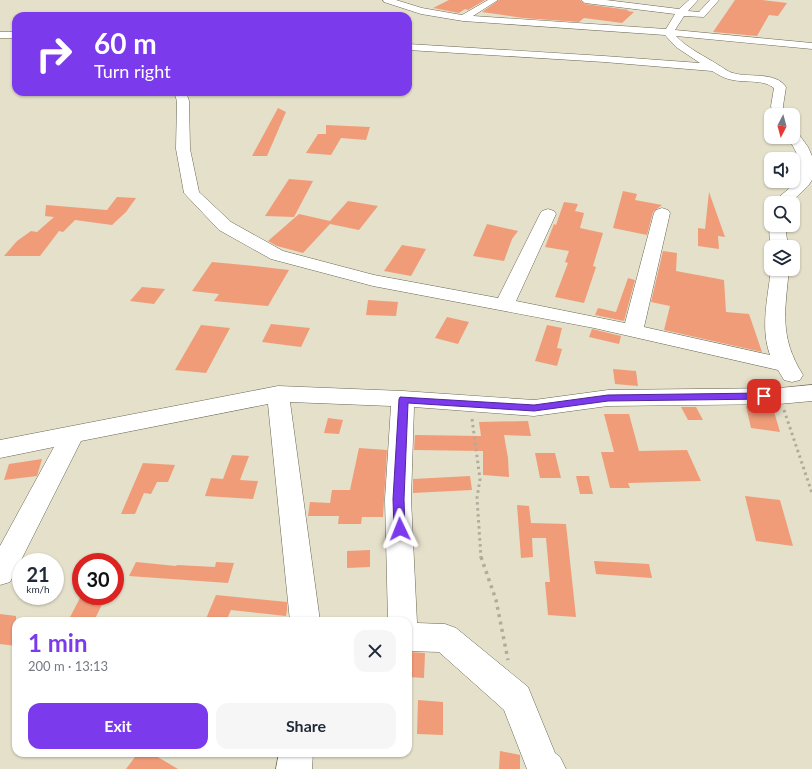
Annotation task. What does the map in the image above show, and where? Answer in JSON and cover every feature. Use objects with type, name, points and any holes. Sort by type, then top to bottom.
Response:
[{"type":"street","points":[[387,0],[421,11],[463,18],[671,36],[812,46]]},
{"type":"street","points":[[463,18],[494,0]]},
{"type":"street","points":[[585,0],[701,15],[716,0]]},
{"type":"street","points":[[671,36],[681,12],[694,0]]},
{"type":"street","points":[[0,35],[12,35]]},
{"type":"street","points":[[671,36],[812,52]]},
{"type":"street","points":[[671,36],[692,54],[732,77],[777,84],[780,87],[778,108]]},
{"type":"street","points":[[412,47],[604,59],[716,68]]},
{"type":"street","points":[[181,96],[183,101],[183,149],[192,193],[225,226],[278,255],[373,280],[594,322],[785,365]]},
{"type":"street","points":[[787,196],[803,183],[810,170],[808,156],[799,144]]},
{"type":"street","points":[[633,331],[662,212]]},
{"type":"street","points":[[504,306],[548,214]]},
{"type":"street","points":[[779,276],[774,323],[777,343],[785,365],[809,393]]},
{"type":"street","points":[[0,449],[278,394],[403,399],[534,408],[608,398],[779,396],[809,393]]},
{"type":"street","points":[[278,394],[305,617]]},
{"type":"street","points":[[403,399],[398,499],[403,617]]},
{"type":"street","points":[[0,573],[73,434]]},
{"type":"street","points":[[412,637],[445,638],[516,700],[542,765],[548,769]]},
{"type":"street","points":[[294,769],[296,757]]},
{"type":"path","points":[[779,396],[812,493]]},
{"type":"path","points":[[470,404],[480,479],[477,498],[480,554],[496,600],[508,661]]},
{"type":"building","points":[[449,0],[485,0],[468,10],[465,9],[459,13],[433,8]]},
{"type":"building","points":[[499,0],[580,0],[585,4],[634,12],[622,23],[584,18],[579,22],[523,18],[482,12]]},
{"type":"building","points":[[735,0],[762,0],[787,3],[778,16],[769,15],[757,36],[713,32]]},
{"type":"building","points":[[278,108],[286,112],[267,156],[252,156]]},
{"type":"building","points":[[326,125],[370,127],[366,140],[341,138],[331,155],[306,153],[318,134],[326,134]]},
{"type":"building","points":[[289,179],[313,181],[294,217],[265,216]]},
{"type":"building","points":[[623,191],[637,194],[635,200],[662,205],[653,212],[647,235],[613,228]]},
{"type":"building","points":[[709,192],[725,237],[718,236],[719,249],[698,246],[698,228],[705,229]]},
{"type":"building","points":[[117,197],[136,198],[126,212],[112,225],[75,220],[63,232],[59,231],[40,256],[4,256],[17,241],[31,231],[37,232],[54,217],[45,216],[46,205],[107,210]]},
{"type":"building","points":[[348,201],[378,206],[359,230],[330,224],[303,253],[277,246],[268,241],[299,214],[330,221]]},
{"type":"building","points":[[564,202],[578,204],[575,211],[584,213],[580,228],[603,233],[593,266],[596,267],[584,303],[555,297],[568,263],[565,262],[569,251],[545,247],[554,224],[556,225]]},
{"type":"building","points":[[487,224],[518,231],[512,239],[504,261],[473,256]]},
{"type":"building","points":[[402,245],[426,249],[411,276],[384,271]]},
{"type":"building","points":[[663,251],[677,253],[676,271],[724,280],[726,312],[749,314],[762,352],[664,330],[670,306],[651,302]]},
{"type":"building","points":[[212,262],[289,270],[268,306],[214,301],[219,294],[192,291]]},
{"type":"building","points":[[628,278],[635,280],[624,321],[595,315],[598,308],[616,312]]},
{"type":"building","points":[[142,287],[165,289],[154,304],[130,301]]},
{"type":"building","points":[[368,300],[398,302],[396,316],[366,315]]},
{"type":"building","points":[[447,317],[469,322],[458,344],[435,338]]},
{"type":"building","points":[[271,324],[310,328],[301,347],[262,342]]},
{"type":"building","points":[[201,325],[230,328],[206,373],[175,370]]},
{"type":"building","points":[[547,325],[562,328],[557,348],[562,349],[557,366],[535,361]]},
{"type":"building","points":[[592,329],[621,336],[619,344],[589,337]]},
{"type":"building","points":[[613,369],[636,371],[638,386],[615,384]]},
{"type":"building","points":[[746,406],[773,408],[780,432],[751,428]]},
{"type":"building","points":[[681,407],[696,407],[703,420],[688,420]]},
{"type":"building","points":[[604,414],[629,414],[639,451],[687,450],[701,481],[628,483],[630,488],[610,488],[601,452],[614,452]]},
{"type":"building","points":[[328,418],[343,420],[339,434],[324,433]]},
{"type":"building","points":[[528,421],[531,436],[504,435],[508,458],[509,477],[483,475],[483,451],[414,450],[415,435],[481,436],[479,422]]},
{"type":"building","points":[[359,448],[387,450],[383,517],[362,517],[361,524],[338,524],[339,516],[308,516],[310,502],[330,503],[332,490],[350,490]]},
{"type":"building","points":[[535,453],[555,453],[561,478],[540,478]]},
{"type":"building","points":[[232,455],[249,456],[240,480],[258,481],[253,499],[205,496],[211,478],[223,479]]},
{"type":"building","points":[[42,459],[37,476],[4,480],[9,464]]},
{"type":"building","points":[[143,463],[175,465],[168,482],[157,482],[151,494],[144,493],[135,514],[121,514]]},
{"type":"building","points":[[470,476],[472,490],[413,493],[413,479]]},
{"type":"building","points":[[576,476],[589,476],[593,494],[580,494]]},
{"type":"building","points":[[745,496],[780,500],[793,546],[756,541]]},
{"type":"building","points":[[517,505],[529,506],[531,523],[566,524],[576,617],[548,615],[545,582],[550,582],[546,538],[532,538],[533,557],[521,558]]},
{"type":"building","points":[[370,550],[370,567],[347,568],[347,551]]},
{"type":"building","points":[[594,561],[649,564],[652,578],[596,574]]},
{"type":"building","points":[[136,562],[176,566],[215,567],[216,562],[234,563],[228,583],[129,576]]},
{"type":"building","points":[[216,595],[287,602],[286,616],[231,610],[228,617],[207,617]]},
{"type":"building","points":[[76,605],[102,605],[96,617],[70,617]]},
{"type":"building","points":[[0,614],[16,616],[12,617],[12,646],[0,644]]},
{"type":"building","points":[[412,652],[425,653],[424,678],[412,677]]},
{"type":"building","points":[[418,700],[443,702],[443,735],[417,734]]},
{"type":"building","points":[[500,751],[520,755],[520,769],[499,769]]},
{"type":"building","points":[[135,757],[158,757],[178,769],[126,769]]},
{"type":"route","points":[[400,529],[398,499],[403,399],[534,408],[608,398],[764,396]]}]
